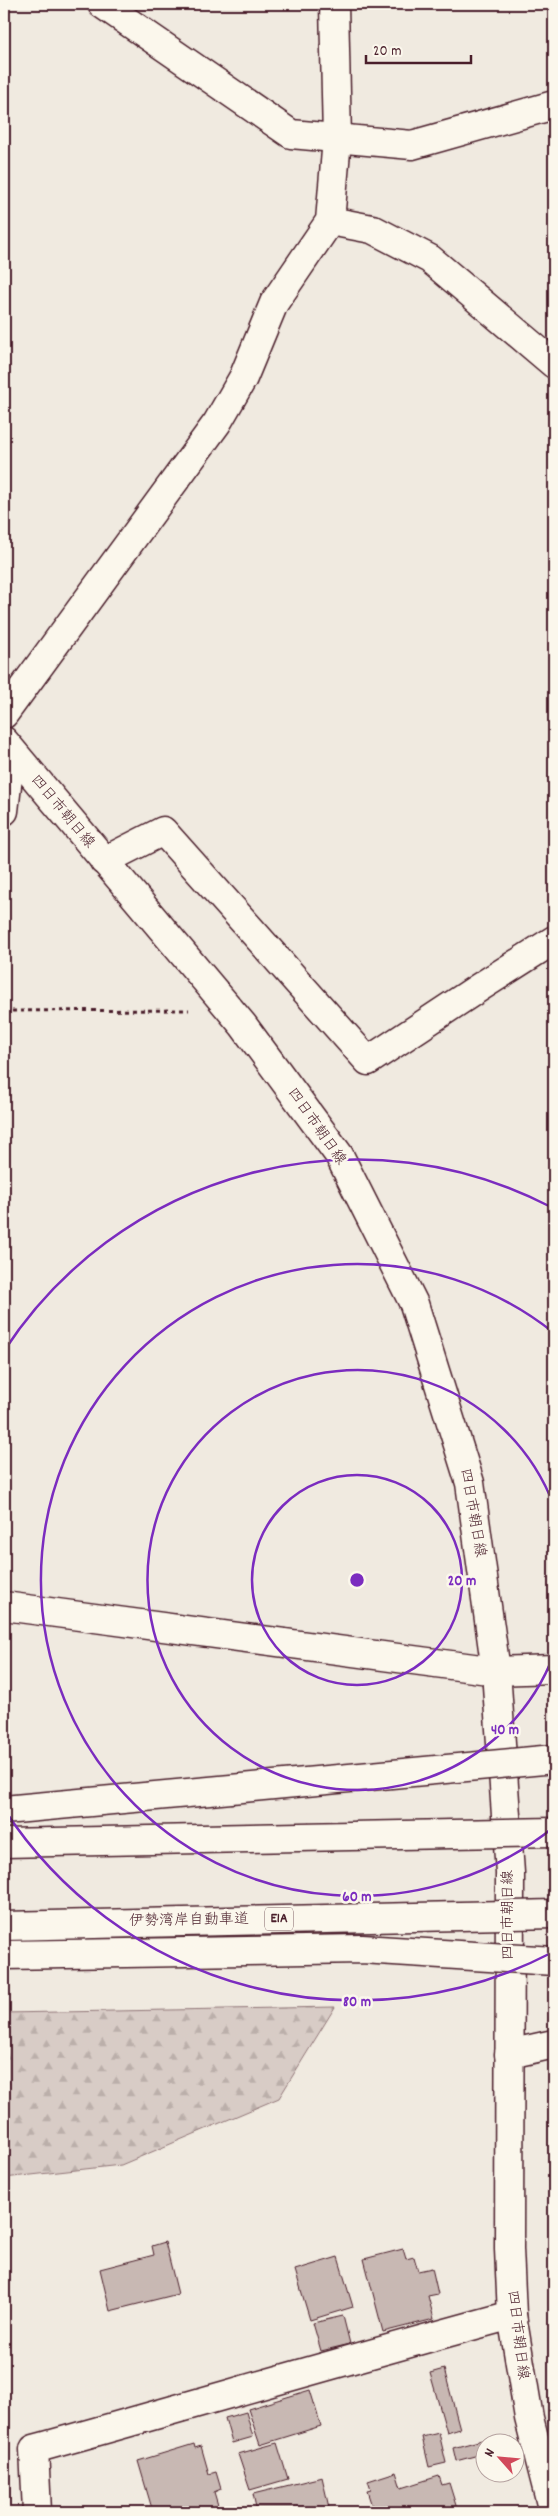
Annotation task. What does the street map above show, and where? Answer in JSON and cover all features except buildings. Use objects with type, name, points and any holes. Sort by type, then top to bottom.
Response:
[{"type":"main road","points":[[102,4],[291,134],[412,146],[554,105]]},
{"type":"main road","points":[[4,714],[217,423],[243,378],[274,303],[330,221],[337,139],[334,4]]},
{"type":"main road","points":[[330,221],[372,229],[430,259],[554,364]]},
{"type":"main road","points":[[4,811],[8,746]]},
{"type":"main road","name":"四日市朝日線","points":[[8,746],[243,1025],[339,1155],[414,1304],[470,1483],[496,1671],[510,1873],[509,2054],[512,2315],[529,2418],[553,2512]]},
{"type":"main road","points":[[104,861],[163,831],[368,1061],[554,940]]},
{"type":"main road","points":[[4,1606],[496,1671],[554,1669]]},
{"type":"main road","points":[[4,1810],[554,1759]]},
{"type":"main road","points":[[4,1843],[554,1832]]},
{"type":"main road","name":"伊勢湾岸自動車道","points":[[4,1926],[554,1914]]},
{"type":"main road","points":[[4,1955],[362,1949],[554,1961]]},
{"type":"main road","points":[[509,2054],[554,2044]]},
{"type":"main road","points":[[509,2054],[554,2062]]},
{"type":"main road","points":[[37,2512],[34,2449],[264,2386],[315,2368],[512,2315]]},
{"type":"path","points":[[4,1011],[190,1010]]},
{"type":"green space","points":[[335,2007],[279,2098],[121,2165],[4,2178],[4,2013]]}]
